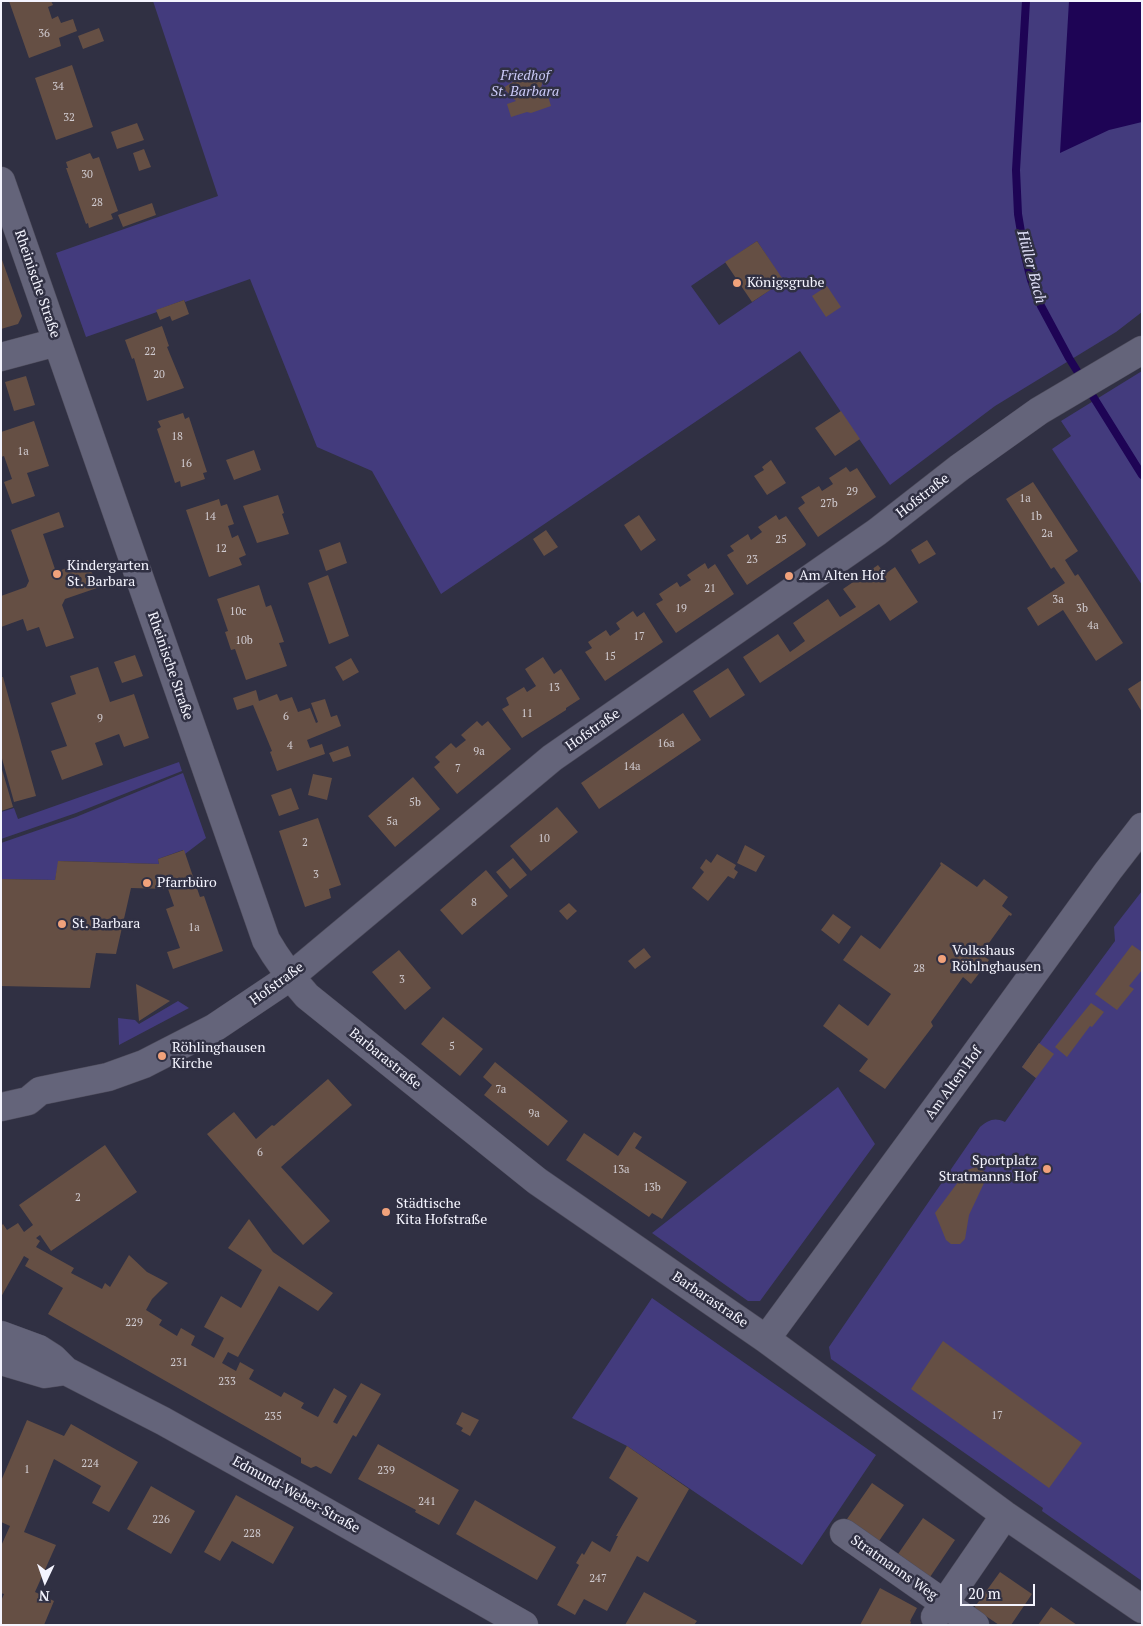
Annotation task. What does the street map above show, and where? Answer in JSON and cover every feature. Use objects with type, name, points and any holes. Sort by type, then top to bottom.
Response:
[{"type":"street","name":"Rheinische Straße","points":[[1,181],[266,940],[277,960],[290,977]]},
{"type":"street","points":[[1,357],[57,342]]},
{"type":"street","name":"Hofstraße","points":[[1,1088],[23,1086],[40,1091],[108,1077],[162,1056],[214,1028],[290,977],[552,758],[876,532],[959,468],[1039,411],[1142,350]]},
{"type":"street","name":"Am Alten Hof","points":[[766,1339],[1142,827]]},
{"type":"street","name":"Barbarastraße","points":[[290,977],[307,996],[537,1182],[766,1339],[1005,1515],[1142,1609]]},
{"type":"street","name":"Hofstraße","points":[[1,1107],[28,1101],[40,1091]]},
{"type":"street","name":"Edmund-Weber-Straße","points":[[1,1336],[39,1349],[53,1358],[66,1371],[163,1421],[524,1625]]},
{"type":"street","points":[[1,1361],[45,1374],[66,1371]]},
{"type":"street","name":"Stratmanns Weg","points":[[940,1610],[1005,1515]]},
{"type":"street","name":"Stratmanns Weg","points":[[844,1533],[940,1610],[975,1625]]},
{"type":"green space","name":"Friedhof St. Barbara","points":[[153,1],[1142,1],[1142,312],[1116,332],[995,406],[890,485],[800,351],[441,594],[372,471],[317,447],[250,279],[185,302],[184,300],[157,310],[157,312],[86,337],[56,253],[218,196]],"holes":[[[757,241],[783,281],[719,325],[691,286]]]},
{"type":"green space","points":[[1142,371],[1142,585],[1052,449],[1071,436],[1061,421]]},
{"type":"green space","points":[[179,762],[182,771],[76,813],[1,839],[1,812],[14,808],[18,819]]},
{"type":"green space","points":[[183,773],[206,838],[185,854],[183,850],[158,859],[159,864],[59,861],[55,880],[1,879],[1,843],[76,817]]},
{"type":"green space","points":[[1142,891],[1142,1581],[1042,1511],[1043,1508],[831,1359],[829,1347],[980,1127],[992,1120],[1005,1122],[1036,1078],[1022,1067],[1115,941],[1114,927]]},
{"type":"green space","points":[[178,1001],[189,1008],[119,1045],[118,1018],[135,1020],[139,1024]]},
{"type":"green space","points":[[838,1087],[875,1144],[760,1301],[748,1301],[652,1233]]},
{"type":"green space","points":[[652,1298],[876,1455],[802,1565],[627,1446],[572,1418]]},
{"type":"shaded area","points":[[1069,1],[1142,1],[1142,122],[1109,130],[1060,153]]},
{"type":"building","points":[[9,1],[51,1],[53,5],[48,7],[52,19],[58,16],[61,23],[73,19],[77,31],[59,38],[61,46],[29,58]]},
{"type":"building","points":[[99,28],[104,41],[83,49],[78,36]]},
{"type":"building","points":[[72,65],[93,127],[56,140],[35,78]]},
{"type":"building","points":[[533,76],[544,77],[539,95],[547,93],[551,106],[511,117],[507,104],[516,101],[503,88],[516,80]]},
{"type":"building","points":[[137,123],[144,140],[117,149],[111,132]]},
{"type":"building","points":[[144,149],[151,167],[139,171],[133,153]]},
{"type":"building","points":[[90,153],[93,159],[99,157],[118,211],[111,214],[113,219],[89,228],[66,168],[68,168],[66,162]]},
{"type":"building","points":[[152,203],[156,215],[123,227],[118,215]]},
{"type":"building","points":[[757,241],[784,281],[752,302],[725,262]]},
{"type":"building","points":[[1,257],[22,316],[18,324],[1,329]]},
{"type":"building","points":[[827,286],[841,307],[826,317],[812,296]]},
{"type":"building","points":[[184,300],[189,314],[172,321],[170,316],[160,320],[156,310]]},
{"type":"building","points":[[162,326],[169,346],[167,347],[184,388],[147,401],[134,358],[132,359],[125,340]]},
{"type":"building","points":[[26,376],[35,405],[14,411],[5,382]]},
{"type":"building","points":[[841,411],[860,439],[835,456],[815,428]]},
{"type":"building","points":[[183,413],[185,419],[189,417],[207,472],[203,473],[205,479],[181,487],[180,481],[175,483],[157,429],[161,427],[158,421]]},
{"type":"building","points":[[34,421],[49,466],[27,473],[35,496],[12,504],[4,482],[12,479],[4,456],[1,457],[1,432]]},
{"type":"building","points":[[254,450],[261,470],[234,480],[226,460]]},
{"type":"building","points":[[771,460],[786,483],[767,495],[754,476],[764,470],[762,467]]},
{"type":"building","points":[[846,467],[850,472],[857,468],[876,497],[818,537],[798,508],[805,503],[801,497],[819,486],[822,491],[833,484],[829,478]]},
{"type":"building","points":[[1033,482],[1078,551],[1065,560],[1075,576],[1078,574],[1123,643],[1096,661],[1063,610],[1038,626],[1027,608],[1065,583],[1054,567],[1051,569],[1006,499]]},
{"type":"building","points":[[278,495],[289,534],[257,543],[243,506]]},
{"type":"building","points":[[219,499],[221,506],[227,504],[234,524],[228,526],[232,538],[238,535],[246,555],[239,558],[242,565],[209,577],[186,510]]},
{"type":"building","points":[[59,512],[64,527],[43,534],[56,572],[88,560],[97,588],[65,599],[62,605],[74,638],[46,647],[39,627],[27,631],[23,619],[1,627],[1,596],[26,587],[29,581],[11,530]]},
{"type":"building","points":[[639,515],[656,540],[641,551],[624,525]]},
{"type":"building","points":[[776,515],[779,520],[786,516],[806,544],[747,585],[727,555],[734,551],[730,546],[748,534],[751,540],[762,532],[758,527]]},
{"type":"building","points":[[546,530],[558,547],[544,556],[533,539]]},
{"type":"building","points":[[927,540],[936,554],[919,564],[911,550]]},
{"type":"building","points":[[340,542],[347,563],[326,571],[319,550]]},
{"type":"building","points":[[705,563],[708,569],[715,564],[734,594],[676,633],[656,604],[663,600],[659,594],[677,582],[680,587],[691,580],[687,575]]},
{"type":"building","points":[[878,565],[885,574],[895,567],[918,602],[890,621],[879,604],[760,683],[743,657],[778,634],[790,652],[805,641],[793,623],[828,599],[840,617],[856,607],[843,589]]},
{"type":"building","points":[[328,575],[349,636],[329,644],[308,583]]},
{"type":"building","points":[[259,585],[266,607],[271,605],[284,642],[279,643],[287,666],[246,680],[235,649],[231,650],[225,632],[228,631],[217,599]]},
{"type":"building","points":[[633,611],[637,617],[644,612],[663,642],[605,681],[585,652],[592,648],[588,642],[606,630],[610,636],[620,629],[616,623]]},
{"type":"building","points":[[135,655],[143,676],[122,683],[114,662]]},
{"type":"building","points":[[543,657],[554,674],[561,669],[580,699],[522,738],[502,709],[509,705],[506,698],[524,687],[527,692],[536,686],[525,669]]},
{"type":"building","points":[[351,658],[359,672],[343,681],[335,667]]},
{"type":"building","points":[[98,667],[110,702],[134,694],[149,738],[124,747],[119,734],[95,743],[103,765],[62,780],[51,751],[67,746],[51,703],[76,694],[70,676]]},
{"type":"building","points":[[728,668],[745,695],[710,718],[693,691]]},
{"type":"building","points":[[1,677],[3,677],[36,796],[14,802],[1,755]]},
{"type":"building","points":[[1142,680],[1142,712],[1128,689]]},
{"type":"building","points":[[256,690],[259,701],[277,694],[280,701],[292,697],[298,712],[310,708],[316,723],[318,722],[311,703],[325,699],[331,717],[337,715],[341,726],[307,740],[310,748],[322,744],[325,754],[277,771],[270,752],[272,751],[253,705],[237,710],[233,698]]},
{"type":"building","points":[[683,713],[701,740],[599,809],[581,783]]},
{"type":"building","points":[[477,721],[482,726],[488,721],[511,749],[457,794],[434,767],[440,762],[435,757],[451,743],[456,748],[466,740],[461,735]]},
{"type":"building","points":[[348,746],[351,756],[333,762],[329,753]]},
{"type":"building","points":[[1,766],[13,807],[1,811]]},
{"type":"building","points":[[313,774],[332,778],[327,800],[308,795]]},
{"type":"building","points":[[413,777],[440,809],[395,847],[368,816]]},
{"type":"building","points":[[291,788],[299,809],[279,816],[271,795]]},
{"type":"building","points":[[557,807],[578,832],[531,871],[510,846]]},
{"type":"building","points":[[318,818],[341,885],[329,889],[331,898],[305,907],[279,831]]},
{"type":"building","points":[[745,845],[765,856],[756,872],[737,863]]},
{"type":"building","name":"St. Barbara","points":[[184,850],[200,897],[204,896],[223,951],[173,969],[167,952],[180,948],[166,909],[174,906],[168,889],[131,888],[116,954],[96,953],[90,988],[1,986],[1,879],[55,880],[58,861],[159,864],[158,859]]},
{"type":"building","points":[[717,854],[736,865],[734,869],[738,872],[734,879],[728,876],[708,901],[692,888],[704,872],[700,868],[706,859],[711,863]]},
{"type":"building","points":[[513,858],[527,875],[510,889],[496,872]]},
{"type":"building","points":[[941,862],[977,887],[984,879],[1008,897],[1002,906],[1012,914],[1011,916],[1009,915],[981,954],[989,960],[971,984],[963,977],[931,1022],[933,1026],[885,1089],[859,1071],[868,1059],[823,1026],[839,1004],[868,1026],[891,994],[843,960],[861,935],[880,949],[941,865]]},
{"type":"building","points":[[486,870],[508,896],[462,935],[440,910]]},
{"type":"building","points":[[569,903],[577,911],[567,920],[559,911]]},
{"type":"building","points":[[833,914],[851,927],[839,944],[821,930]]},
{"type":"building","points":[[1132,945],[1142,952],[1142,970],[1129,986],[1134,989],[1117,1010],[1095,994]]},
{"type":"building","points":[[644,948],[651,957],[635,969],[628,961]]},
{"type":"building","points":[[399,950],[431,988],[405,1010],[372,972]]},
{"type":"building","points":[[136,984],[170,1001],[139,1021]]},
{"type":"building","points":[[1091,1003],[1104,1012],[1092,1027],[1090,1026],[1067,1057],[1055,1047]]},
{"type":"building","points":[[443,1017],[483,1049],[460,1076],[421,1044]]},
{"type":"building","points":[[1039,1043],[1054,1054],[1036,1078],[1022,1067]]},
{"type":"building","points":[[495,1062],[568,1121],[548,1146],[484,1095],[492,1085],[483,1077]]},
{"type":"building","points":[[328,1079],[352,1105],[281,1167],[330,1221],[303,1245],[207,1134],[234,1112],[256,1139],[272,1125],[274,1126]]},
{"type":"building","points":[[634,1132],[642,1137],[635,1148],[687,1182],[662,1219],[652,1213],[649,1217],[566,1160],[584,1133],[618,1156]]},
{"type":"building","points":[[105,1145],[137,1192],[51,1251],[40,1235],[36,1238],[40,1241],[36,1247],[74,1268],[71,1273],[102,1289],[105,1283],[110,1287],[129,1255],[147,1272],[168,1283],[152,1299],[146,1310],[162,1320],[159,1325],[177,1336],[181,1328],[195,1336],[191,1345],[214,1358],[224,1338],[204,1327],[221,1296],[241,1308],[262,1270],[228,1248],[249,1219],[273,1252],[333,1293],[318,1311],[279,1286],[238,1357],[228,1352],[222,1363],[236,1371],[240,1362],[254,1370],[249,1379],[281,1397],[284,1392],[304,1403],[301,1408],[318,1417],[334,1388],[347,1396],[333,1422],[337,1424],[361,1383],[381,1394],[356,1437],[353,1435],[331,1474],[316,1466],[311,1468],[301,1463],[301,1458],[48,1314],[63,1288],[25,1266],[29,1259],[24,1256],[1,1297],[1,1226],[3,1224],[7,1230],[18,1223],[24,1232],[33,1225],[19,1205]]},
{"type":"building","points":[[976,1167],[984,1171],[985,1181],[969,1215],[965,1239],[960,1244],[951,1244],[946,1240],[935,1213],[967,1170]]},
{"type":"building","points":[[943,1341],[1082,1443],[1049,1488],[911,1389]]},
{"type":"building","points":[[462,1412],[479,1420],[470,1436],[461,1431],[463,1428],[456,1424]]},
{"type":"building","points":[[27,1420],[64,1436],[71,1424],[138,1462],[109,1512],[92,1503],[101,1486],[54,1459],[24,1532],[56,1545],[35,1592],[54,1601],[44,1625],[1,1625],[1,1601],[4,1594],[1,1593],[1,1546],[10,1526],[1,1522],[1,1481]]},
{"type":"building","points":[[378,1444],[459,1490],[439,1525],[415,1512],[416,1510],[358,1479]]},
{"type":"building","points":[[627,1446],[689,1489],[648,1562],[637,1556],[607,1611],[584,1599],[575,1615],[557,1605],[579,1565],[576,1563],[582,1553],[584,1555],[592,1541],[610,1552],[618,1536],[616,1536],[638,1498],[609,1478]]},
{"type":"building","points":[[872,1483],[904,1505],[879,1541],[847,1519]]},
{"type":"building","points":[[151,1486],[195,1511],[171,1554],[127,1529]]},
{"type":"building","points":[[236,1495],[294,1527],[273,1564],[232,1541],[220,1561],[204,1552]]},
{"type":"building","points":[[475,1500],[556,1547],[537,1580],[456,1534]]},
{"type":"building","points":[[923,1518],[955,1540],[930,1577],[898,1554]]},
{"type":"building","points":[[1000,1572],[1032,1594],[1011,1625],[999,1625],[974,1608]]},
{"type":"building","points":[[880,1588],[917,1608],[910,1621],[910,1625],[860,1625]]},
{"type":"building","points":[[644,1592],[697,1621],[694,1625],[625,1625]]},
{"type":"building","points":[[1051,1607],[1067,1618],[1077,1625],[1038,1625]]},
{"type":"waterway","name":"Hüller Bach","points":[[1026,1],[1016,170],[1018,214],[1025,256],[1031,280],[1041,306],[1069,358],[1142,475]]},
{"type":"place","name":"Königsgrube","points":[[737,283]]},
{"type":"place","name":"Kindergarten St. Barbara","points":[[57,574]]},
{"type":"place","name":"Am Alten Hof","points":[[789,576]]},
{"type":"place","name":"Pfarrbüro","points":[[147,883]]},
{"type":"place","name":"St. Barbara","points":[[62,924]]},
{"type":"place","name":"Volkshaus Röhlnghausen","points":[[942,959]]},
{"type":"place","name":"Röhlinghausen Kirche","points":[[162,1056]]},
{"type":"place","name":"Sportplatz Stratmanns Hof","points":[[1047,1169]]},
{"type":"place","name":"Städtische Kita Hofstraße","points":[[386,1212]]}]
